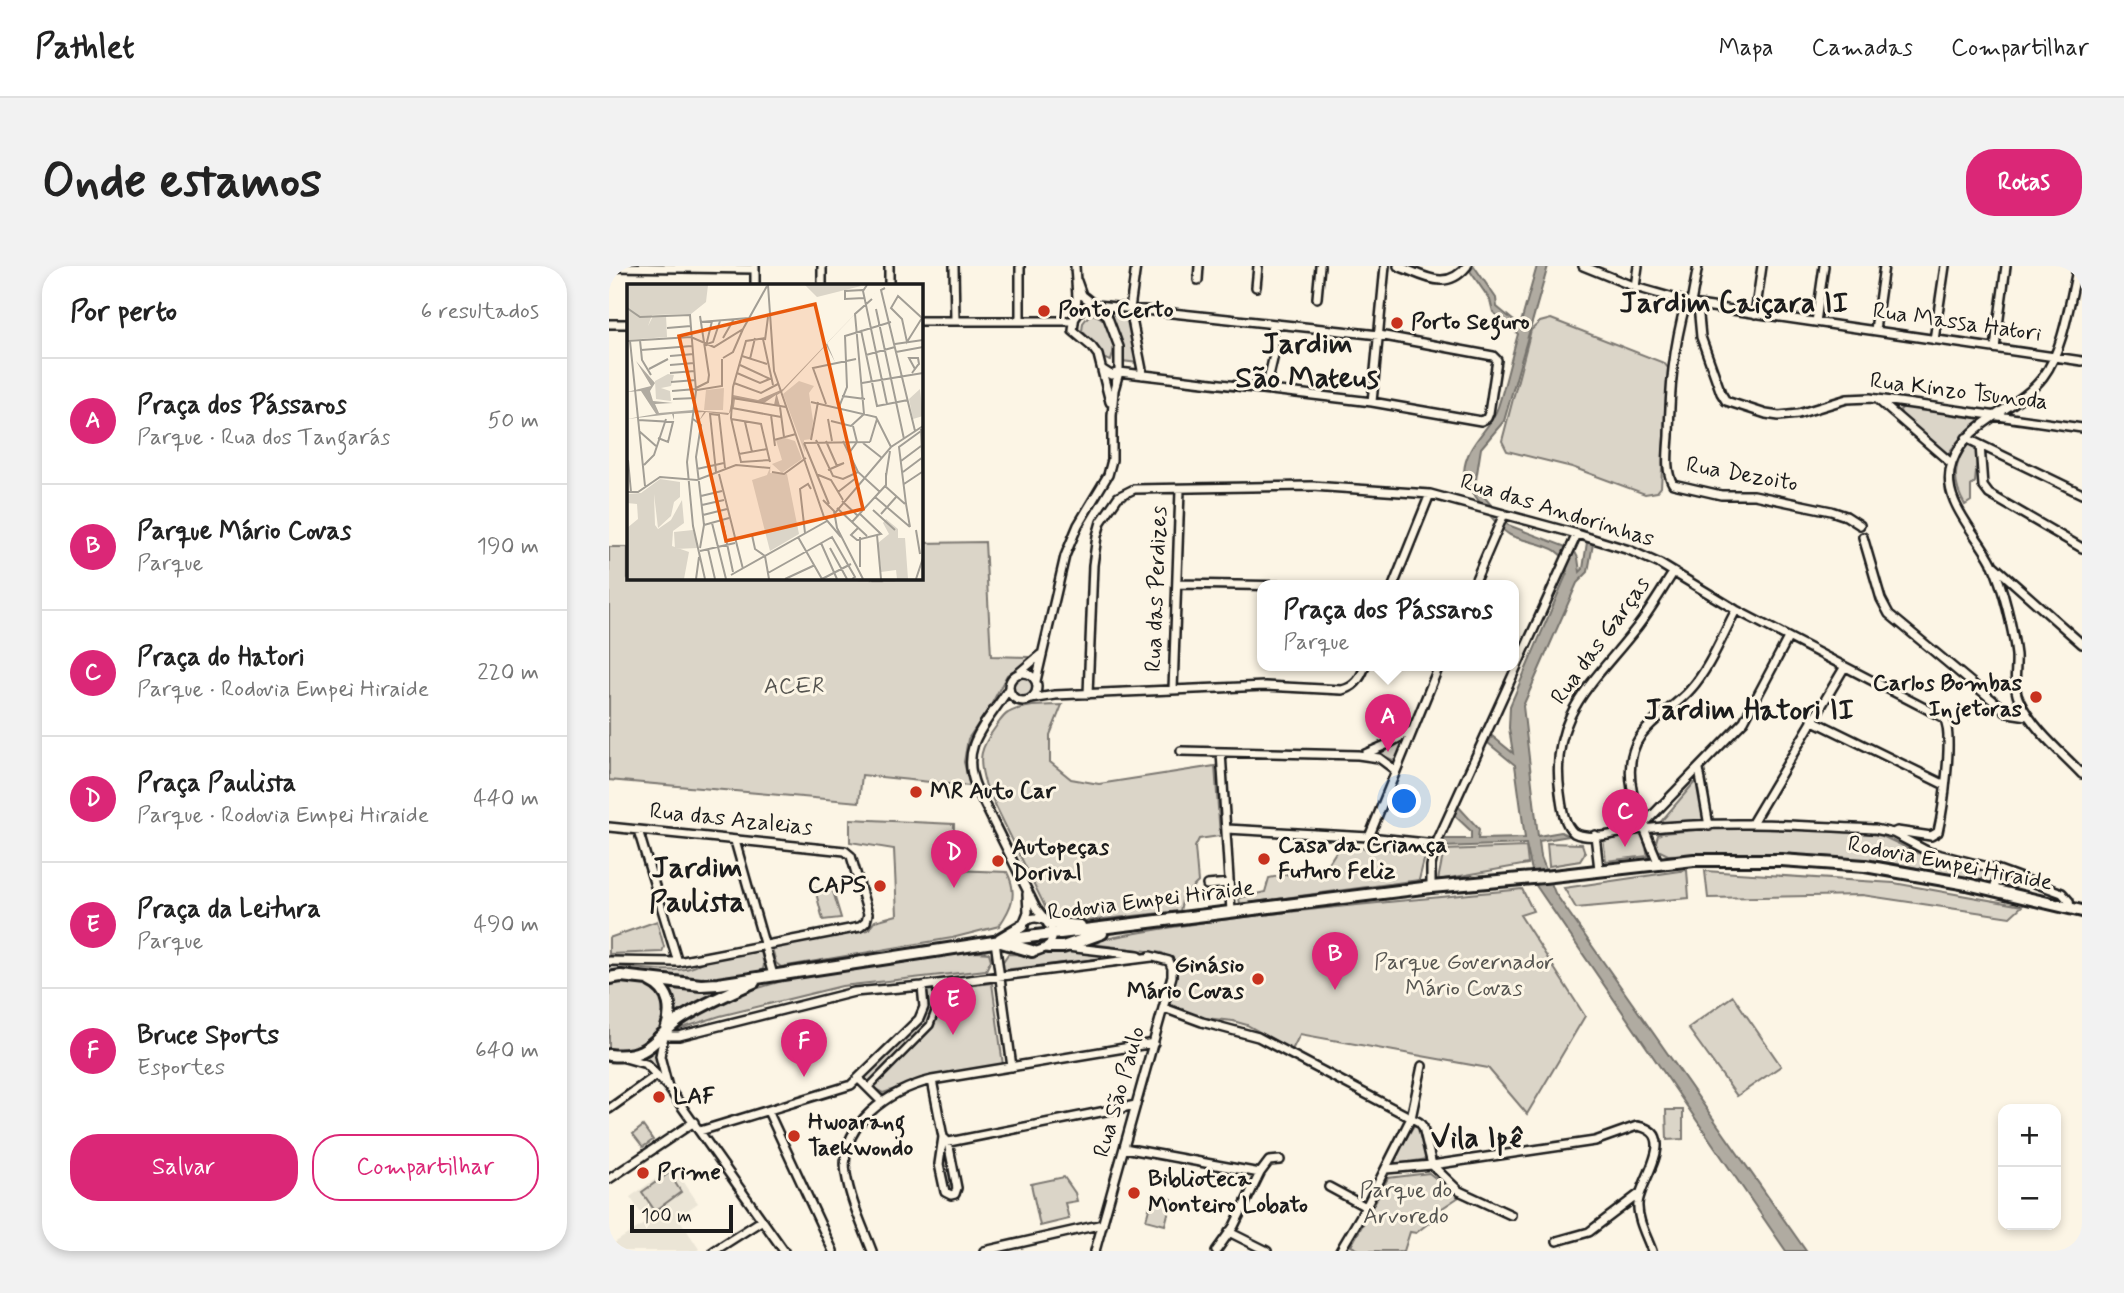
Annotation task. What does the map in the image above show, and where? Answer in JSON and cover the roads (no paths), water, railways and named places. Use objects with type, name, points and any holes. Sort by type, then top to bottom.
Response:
[{"type":"main road","name":"Rodovia Empei Hiraide","points":[[609,978],[621,976],[710,985],[996,941],[1658,862],[1759,859],[1893,869],[2082,911]]},
{"type":"main road","points":[[1048,922],[1073,926],[1125,926]]},
{"type":"main road","points":[[996,941],[1023,924]]},
{"type":"main road","points":[[1048,947],[1063,947],[1125,926]]},
{"type":"main road","points":[[996,941],[1032,951]]},
{"type":"main road","name":"Rodovia Empei Hiraide","points":[[613,1056],[640,1052],[652,1046],[685,1016],[770,976]]},
{"type":"main road","points":[[642,979],[657,984],[667,997],[670,1013],[664,1035]]},
{"type":"street","points":[[822,284],[823,266]]},
{"type":"street","points":[[889,266],[889,284]]},
{"type":"street","points":[[954,266],[955,320]]},
{"type":"street","points":[[1020,266],[1020,321]]},
{"type":"street","points":[[1075,266],[1077,297],[1073,331],[1095,351],[1103,370],[1112,418]]},
{"type":"street","points":[[1136,266],[1130,309],[1143,375]]},
{"type":"street","points":[[1198,280],[1199,266]]},
{"type":"street","points":[[1256,287],[1258,266]]},
{"type":"street","points":[[1317,298],[1320,266]]},
{"type":"street","points":[[1372,402],[1385,266]]},
{"type":"street","points":[[1398,266],[1447,281],[1456,278],[1467,266]]},
{"type":"street","name":"Rua Massa Hatori","points":[[1583,266],[1635,287],[1692,303],[2082,361]]},
{"type":"street","points":[[1635,287],[1638,266]]},
{"type":"street","points":[[1692,303],[1698,266]]},
{"type":"street","points":[[1755,314],[1762,266]]},
{"type":"street","points":[[1816,322],[1824,266]]},
{"type":"street","points":[[1875,330],[1884,266]]},
{"type":"street","points":[[1934,340],[1945,266]]},
{"type":"street","points":[[1995,348],[2006,266]]},
{"type":"street","points":[[2078,266],[2057,348],[2042,378],[1966,438],[1951,463],[1950,482],[1954,500],[1992,563],[2014,647],[2017,696],[2028,716],[2082,774]]},
{"type":"street","points":[[609,267],[755,267]]},
{"type":"street","points":[[1031,699],[1036,693],[1042,652],[1065,555],[1108,475],[1112,456],[1113,398],[1120,354],[1116,335],[1107,315],[1083,295],[1077,281]]},
{"type":"street","name":"Rua Kinzo Tsunoda","points":[[1692,303],[1701,337],[1726,401],[1766,414],[1798,414],[1847,399],[1877,398],[2082,428]]},
{"type":"street","name":"Rua Dezoito","points":[[1692,303],[1675,341],[1670,382],[1668,465],[1673,484],[1721,495],[1754,495],[1831,511],[1860,525]]},
{"type":"street","points":[[1073,321],[1081,308],[1097,305],[1379,335],[1493,355],[1496,358],[1489,413],[1487,418],[1479,421],[1372,402],[1119,372],[1111,375],[1103,370]]},
{"type":"street","points":[[922,321],[1073,321]]},
{"type":"street","points":[[609,324],[627,324]]},
{"type":"street","points":[[1266,389],[1274,355],[1271,324]]},
{"type":"street","points":[[1877,398],[1951,463]]},
{"type":"street","points":[[1966,438],[2082,494]]},
{"type":"street","points":[[1980,445],[1983,486],[1989,494],[2082,548]]},
{"type":"street","name":"Rua das Andorinhas","points":[[1088,694],[1094,548],[1101,522],[1118,497],[1126,492],[1134,489],[1312,486],[1430,494],[1577,534],[1638,554],[1735,610],[1944,718],[1948,730],[1945,785],[1938,832],[1931,836],[1934,853]]},
{"type":"street","name":"Rua das Perdizes","points":[[1173,690],[1180,490]]},
{"type":"street","points":[[1395,580],[1430,494]]},
{"type":"street","points":[[1476,580],[1504,514]]},
{"type":"street","points":[[1519,662],[1577,534]]},
{"type":"street","points":[[1863,537],[1881,599],[1889,614],[2008,713],[2028,716]]},
{"type":"street","points":[[1992,563],[2081,643]]},
{"type":"street","name":"Rua das Garças","points":[[1595,835],[1583,836],[1574,833],[1564,817],[1558,764],[1564,730],[1577,701],[1637,627],[1673,573]]},
{"type":"street","points":[[1177,584],[1257,585]]},
{"type":"street","points":[[1658,862],[1635,800],[1631,771],[1633,750],[1644,732],[1692,689],[1735,610]]},
{"type":"street","points":[[1644,827],[1744,722],[1789,638]]},
{"type":"street","points":[[1027,886],[1028,906],[1020,938],[1024,948],[1041,951],[1048,947],[1052,935],[1048,922],[1037,908],[1027,886],[976,787],[970,766],[974,741],[999,705],[1011,680],[1032,664],[1042,652]]},
{"type":"street","points":[[1752,823],[1844,668]]},
{"type":"street","points":[[999,705],[1055,695],[1173,690],[1273,686],[1336,691],[1353,685],[1363,671]]},
{"type":"street","points":[[1369,837],[1437,671]]},
{"type":"street","points":[[1431,887],[1431,866],[1436,844],[1515,671]]},
{"type":"street","points":[[1016,674],[1030,674],[1037,683],[1055,695]]},
{"type":"street","points":[[1009,688],[1013,697],[1022,701]]},
{"type":"street","points":[[1812,720],[1945,785]]},
{"type":"street","points":[[1357,755],[1388,744],[1411,731]]},
{"type":"street","points":[[1181,751],[1357,755],[1379,758],[1395,770]]},
{"type":"street","points":[[1221,752],[1231,911]]},
{"type":"street","points":[[1699,769],[1709,825]]},
{"type":"street","points":[[1599,869],[1595,835],[1644,827],[1752,823],[1875,829],[1893,833],[1934,853],[1996,869],[2062,893],[2069,901],[2070,908]]},
{"type":"street","name":"Rua das Azaleias","points":[[609,827],[848,853],[867,910],[866,922],[860,927],[765,944]]},
{"type":"street","points":[[1227,829],[1369,837],[1436,844]]},
{"type":"street","points":[[638,830],[678,962]]},
{"type":"street","points":[[1893,833],[1898,831],[1931,836]]},
{"type":"street","points":[[735,841],[765,944],[770,976]]},
{"type":"street","points":[[1993,890],[1998,877],[1996,869]]},
{"type":"street","points":[[1207,886],[1229,883]]},
{"type":"street","points":[[1023,924],[1034,918],[1048,922]]},
{"type":"street","points":[[996,941],[1012,1067]]},
{"type":"street","points":[[609,961],[678,962],[765,944]]},
{"type":"street","points":[[1063,947],[1152,957]]},
{"type":"street","points":[[668,1087],[660,1056],[664,1035],[679,1036],[854,992],[1152,957]]},
{"type":"street","name":"Rua São Paulo","points":[[1095,1251],[1172,976],[1172,965],[1165,958],[1152,957]]},
{"type":"street","points":[[868,1088],[930,1025],[938,1003],[936,984]]},
{"type":"street","points":[[701,1130],[851,1085],[919,1020],[924,1007],[922,986]]},
{"type":"street","points":[[1164,1008],[1249,1033],[1411,1118],[1423,1127],[1432,1165],[1458,1191],[1511,1215]]},
{"type":"street","points":[[872,1251],[847,1180],[845,1164],[848,1148],[858,1126],[882,1102],[905,1088],[932,1080],[1154,1043]]},
{"type":"street","points":[[613,1056],[642,1062],[668,1087],[701,1130],[784,1251]]},
{"type":"street","points":[[1342,1250],[1411,1118],[1422,1066]]},
{"type":"street","points":[[609,1109],[657,1075]]},
{"type":"street","points":[[859,1079],[882,1102]]},
{"type":"street","points":[[932,1080],[957,1188],[955,1194],[951,1195],[944,1191],[939,1166],[945,1140]]},
{"type":"street","points":[[945,1140],[1136,1105]]},
{"type":"street","points":[[768,1111],[833,1251]]},
{"type":"street","points":[[609,1179],[694,1122]]},
{"type":"street","points":[[1386,1169],[1432,1165],[1595,1141],[1637,1126],[1642,1127],[1653,1133],[1657,1144],[1654,1160],[1640,1194],[1638,1212],[1652,1251]]},
{"type":"street","points":[[1124,1148],[1260,1173]]},
{"type":"street","points":[[1216,1251],[1229,1233],[1260,1173],[1269,1161],[1280,1160]]},
{"type":"street","points":[[1329,1187],[1366,1206]]},
{"type":"street","points":[[1557,1241],[1589,1232],[1640,1194]]},
{"type":"street","points":[[714,1251],[761,1220]]},
{"type":"street","points":[[984,1251],[1103,1224]]},
{"type":"street","points":[[1229,1233],[1266,1251]]},
{"type":"street","points":[[1016,1244],[1021,1251]]},
{"type":"place","name":"Ponto Certo","points":[[1044,311]]},
{"type":"place","name":"Porto Seguro","points":[[1397,323]]},
{"type":"place","name":"Carlos Bombas Injetoras","points":[[2036,697]]},
{"type":"place","name":"Praça dos Pássaros","points":[[1388,752]]},
{"type":"place","name":"MR Auto Car","points":[[916,792]]},
{"type":"place","name":"Praça do Hatori","points":[[1625,847]]},
{"type":"place","name":"Casa da Criança Futuro Feliz","points":[[1264,859]]},
{"type":"place","name":"Autopeças Dorival","points":[[998,861]]},
{"type":"place","name":"CAPS","points":[[880,886]]},
{"type":"place","name":"Praça Paulista","points":[[954,888]]},
{"type":"place","name":"Ginásio Mário Covas","points":[[1258,979]]},
{"type":"place","name":"Parque Mário Covas","points":[[1335,990]]},
{"type":"place","name":"Praça da Leitura","points":[[953,1035]]},
{"type":"place","name":"Bruce Sports","points":[[804,1077]]},
{"type":"place","name":"LAF","points":[[659,1097]]},
{"type":"place","name":"Hwoarang Taekwondo","points":[[794,1136]]},
{"type":"place","name":"Prime","points":[[643,1173]]},
{"type":"place","name":"Biblioteca Monteiro Lobato","points":[[1134,1193]]},
{"type":"district","name":"Jardim Caiçara II","points":[[1734,303]]},
{"type":"district","name":"Jardim São Mateus","points":[[1307,361]]},
{"type":"district","name":"Jardim Hatori II","points":[[1749,710]]},
{"type":"district","name":"Jardim Paulista","points":[[697,885]]},
{"type":"district","name":"Vila Ipê","points":[[1477,1138]]},
{"type":"park label","name":"ACER","points":[[794,687]]},
{"type":"park label","name":"Parque Governador Mário Covas","points":[[1464,976]]},
{"type":"park label","name":"Parque do Arvoredo","points":[[1406,1204]]}]
